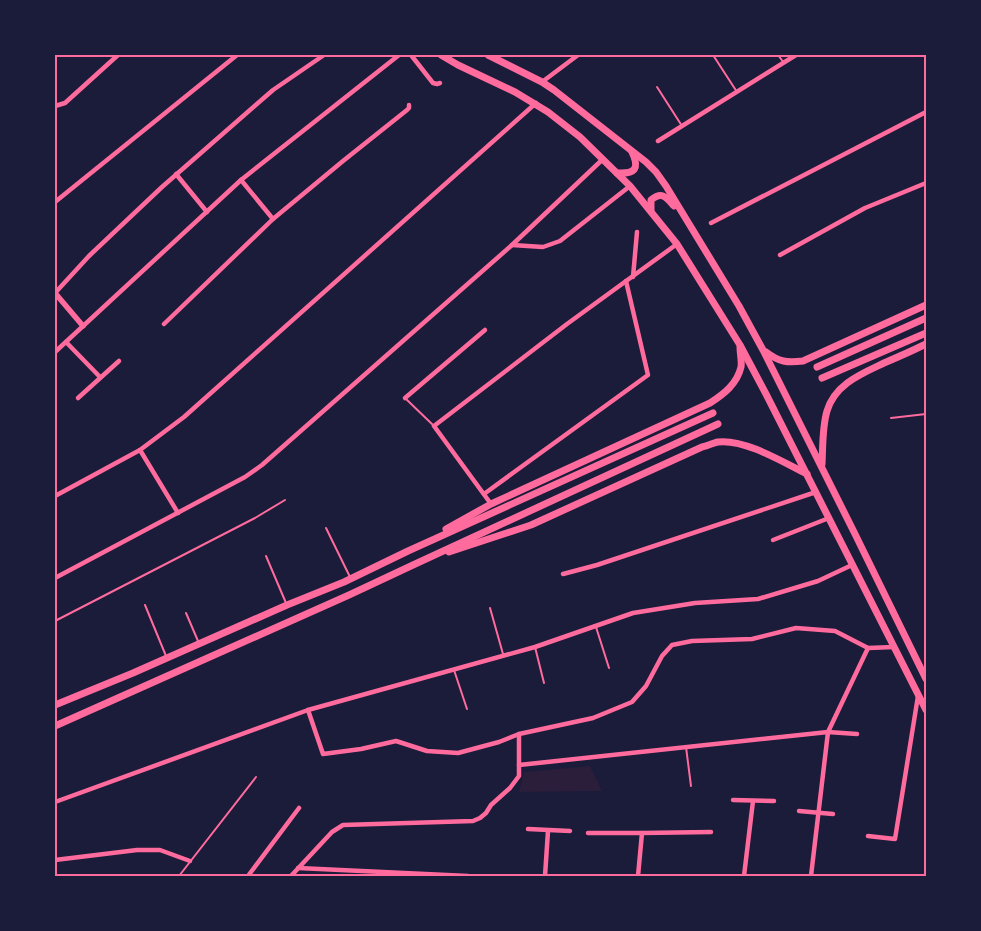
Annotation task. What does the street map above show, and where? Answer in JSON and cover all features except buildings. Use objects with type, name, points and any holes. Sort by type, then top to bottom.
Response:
[{"type":"main road","points":[[441,55],[536,104],[580,136],[630,186],[677,244],[740,344],[926,710]]},
{"type":"main road","points":[[488,55],[542,82],[630,149],[656,172],[666,186],[739,306],[782,386],[926,679]]},
{"type":"main road","points":[[617,173],[628,174],[636,165],[636,160],[630,149]]},
{"type":"main road","points":[[651,211],[651,200],[661,195],[669,200],[688,222]]},
{"type":"main road","points":[[763,350],[773,358],[782,361],[803,360],[926,305]]},
{"type":"main road","points":[[817,367],[926,318]]},
{"type":"main road","points":[[822,378],[926,334]]},
{"type":"main road","points":[[55,705],[351,579],[491,504],[710,403],[732,386],[738,377],[741,366],[740,344]]},
{"type":"main road","points":[[822,467],[824,424],[827,410],[834,395],[848,382],[862,374],[926,344]]},
{"type":"main road","points":[[408,550],[712,413]]},
{"type":"main road","points":[[55,726],[349,596],[718,424]]},
{"type":"main road","points":[[413,565],[531,524],[702,447],[718,442],[748,446],[807,474]]},
{"type":"street","points":[[56,104],[65,103],[118,55]]},
{"type":"street","points":[[55,202],[237,55]]},
{"type":"street","points":[[83,326],[55,294],[89,256],[176,174],[273,90],[324,55]]},
{"type":"street","points":[[55,352],[241,180],[399,55]]},
{"type":"street","points":[[411,55],[433,83],[438,83]]},
{"type":"street","points":[[542,82],[578,55]]},
{"type":"street","points":[[658,141],[796,55]]},
{"type":"street","points":[[55,496],[140,450],[184,417],[536,104]]},
{"type":"street","points":[[164,324],[273,219],[407,110],[409,105]]},
{"type":"street","points":[[711,223],[926,112]]},
{"type":"street","points":[[55,578],[246,476],[262,465],[512,245],[603,159]]},
{"type":"street","points":[[176,174],[207,212]]},
{"type":"street","points":[[241,180],[273,219]]},
{"type":"street","points":[[780,256],[865,208],[926,183]]},
{"type":"street","points":[[512,245],[543,247],[560,241],[630,186]]},
{"type":"street","points":[[633,277],[636,232]]},
{"type":"street","points":[[491,504],[434,426],[677,244]]},
{"type":"street","points":[[484,494],[648,375],[626,281]]},
{"type":"street","points":[[405,398],[485,330]]},
{"type":"street","points":[[66,342],[100,378]]},
{"type":"street","points":[[78,398],[119,361]]},
{"type":"street","points":[[140,450],[178,512]]},
{"type":"street","points":[[563,574],[816,492]]},
{"type":"street","points":[[773,540],[829,518]]},
{"type":"street","points":[[55,802],[308,710],[535,647],[633,613],[695,603],[758,599],[818,581],[852,565]]},
{"type":"street","points":[[308,710],[323,754],[396,741],[427,751],[458,752],[499,742],[519,734],[593,718],[632,702],[646,686],[662,656],[672,645],[692,640],[752,639],[796,628],[835,631],[868,648],[894,647]]},
{"type":"street","points":[[811,876],[828,732],[868,648]]},
{"type":"street","points":[[868,836],[895,840],[918,695]]},
{"type":"street","points":[[519,765],[828,732],[857,734]]},
{"type":"street","points":[[291,876],[332,832],[343,825],[473,821],[480,818],[510,788],[519,776],[519,734]]},
{"type":"street","points":[[734,800],[774,801]]},
{"type":"street","points":[[744,876],[753,801]]},
{"type":"street","points":[[248,876],[299,808]]},
{"type":"street","points":[[799,811],[833,814]]},
{"type":"street","points":[[528,829],[570,831]]},
{"type":"street","points":[[546,876],[548,831]]},
{"type":"street","points":[[588,833],[711,832]]},
{"type":"street","points":[[638,876],[642,834]]},
{"type":"street","points":[[55,860],[137,850],[160,850],[190,861]]},
{"type":"street","points":[[298,868],[468,876]]},
{"type":"lane","points":[[713,55],[737,92]]},
{"type":"lane","points":[[778,55],[784,63]]},
{"type":"lane","points":[[657,87],[682,126]]},
{"type":"lane","points":[[405,398],[434,426]]},
{"type":"lane","points":[[891,418],[926,414]]},
{"type":"lane","points":[[55,621],[255,518],[285,500]]},
{"type":"lane","points":[[326,528],[351,579]]},
{"type":"lane","points":[[266,556],[288,605]]},
{"type":"lane","points":[[145,605],[167,658]]},
{"type":"lane","points":[[490,608],[504,656]]},
{"type":"lane","points":[[186,614],[199,644]]},
{"type":"lane","points":[[596,627],[609,668]]},
{"type":"lane","points":[[535,647],[544,683]]},
{"type":"lane","points":[[454,670],[466,709]]},
{"type":"lane","points":[[686,747],[691,786]]},
{"type":"lane","points":[[179,876],[256,777]]},
{"type":"shaded area","points":[[590,766],[602,791],[519,792],[524,772]]}]
